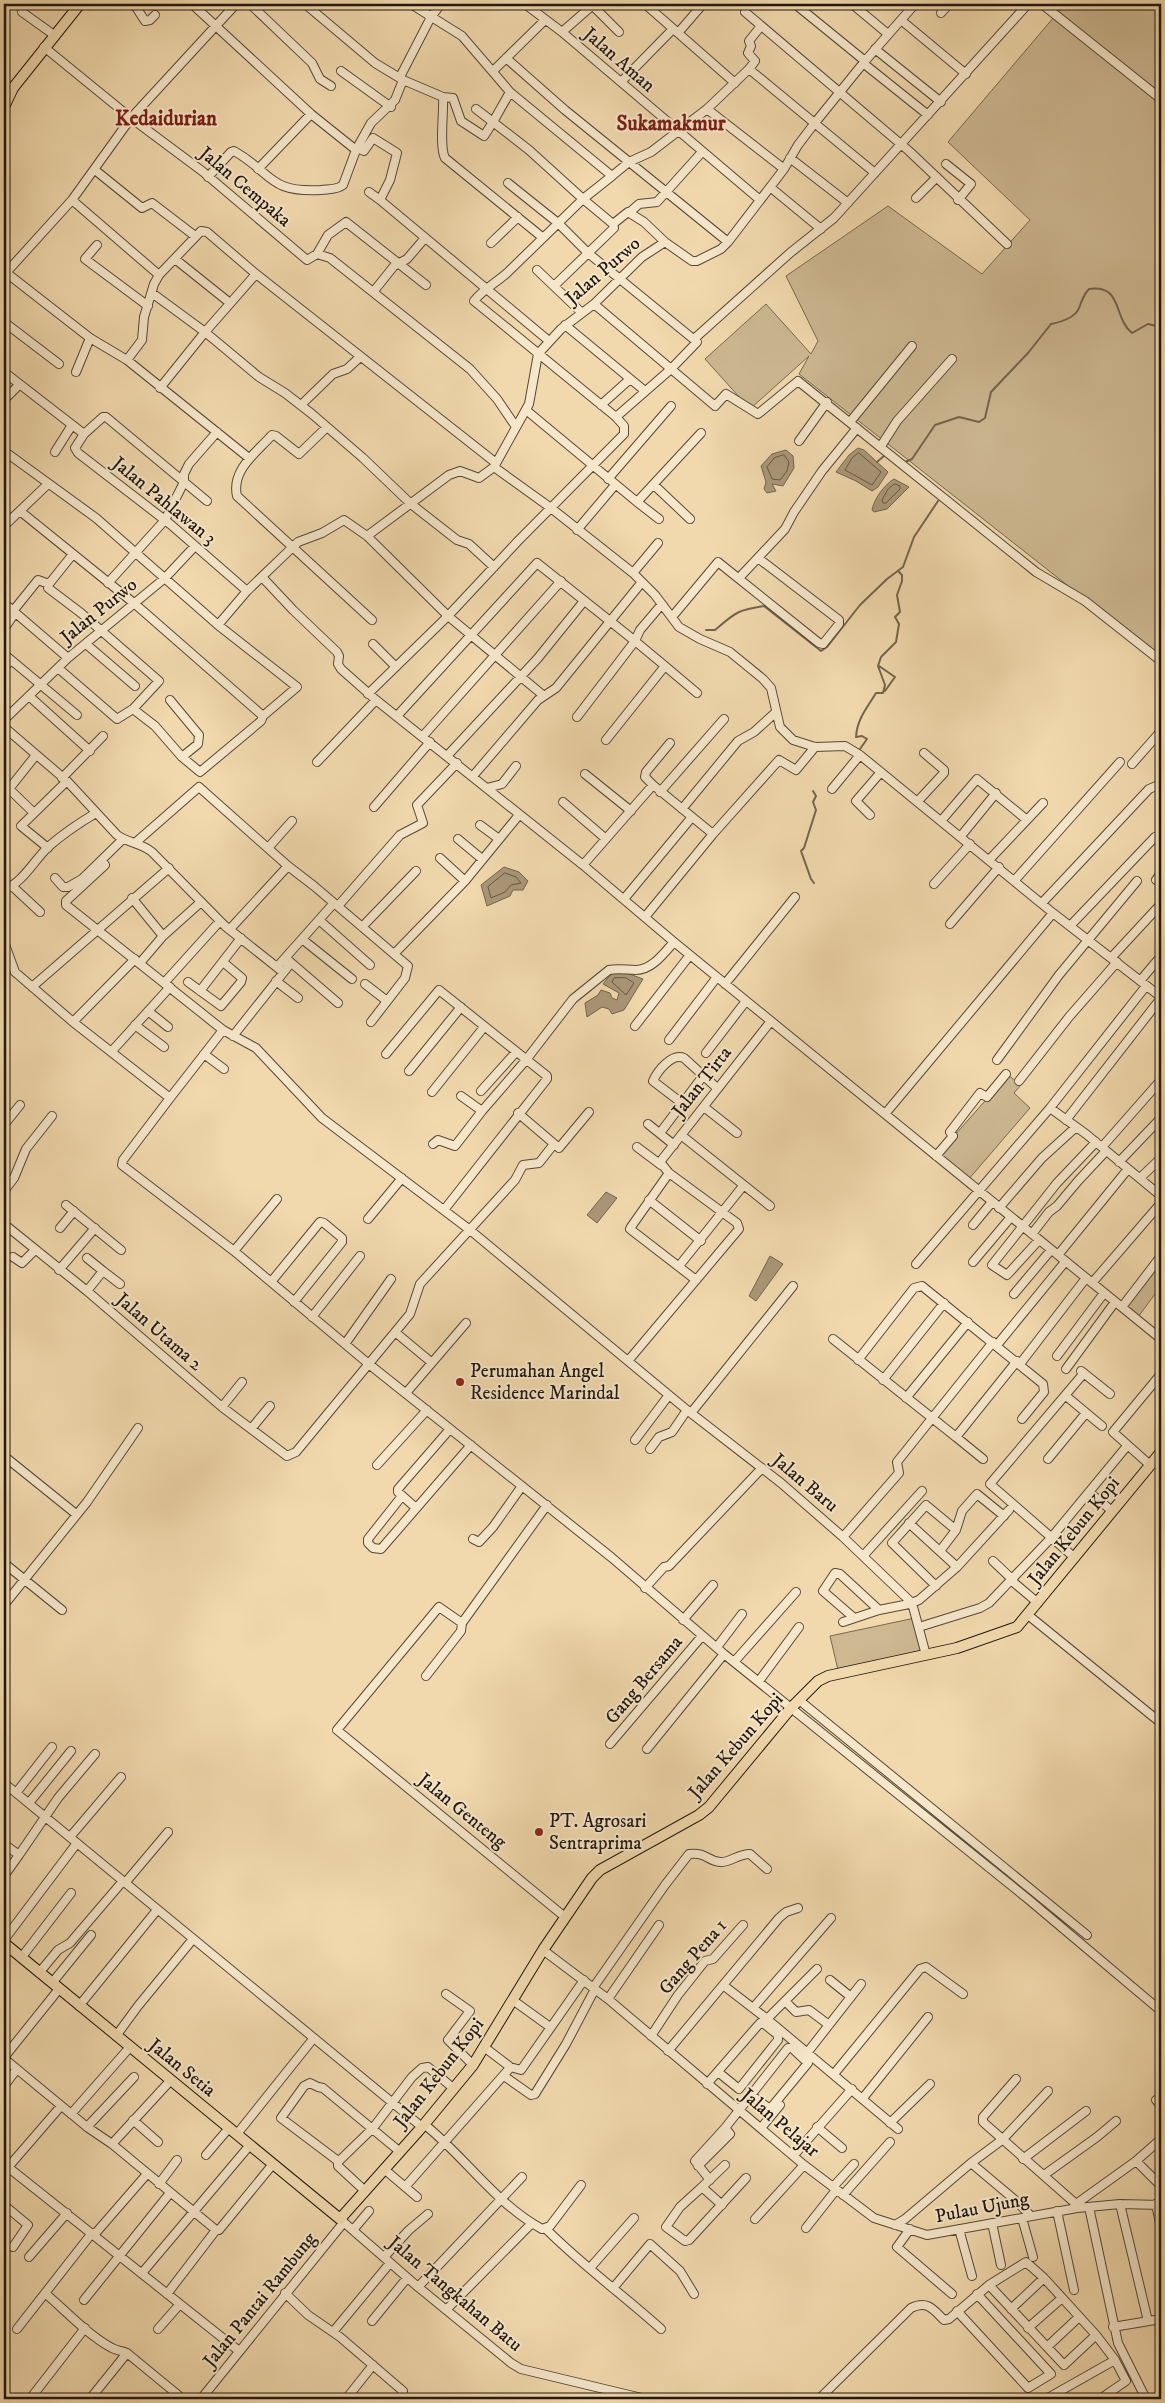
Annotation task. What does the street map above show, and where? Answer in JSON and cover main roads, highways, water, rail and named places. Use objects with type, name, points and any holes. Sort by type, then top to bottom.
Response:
[{"type":"main road","points":[[4,108],[10,92],[80,4]]},
{"type":"main road","name":"Jalan Kebun Kopi","points":[[342,2220],[364,2191],[473,2065],[565,1917],[600,1870],[699,1815],[709,1807],[791,1708],[818,1681],[828,1676],[926,1655],[1002,1634],[1017,1627],[1161,1452]]},
{"type":"main road","name":"Jalan Setia","points":[[4,1942],[170,2081],[342,2220]]},
{"type":"water","points":[[858,448],[864,450],[888,472],[878,487],[872,491],[836,472],[849,455]]},
{"type":"water","points":[[786,450],[793,456],[794,468],[783,486],[772,484],[776,491],[767,493],[764,489],[766,482],[761,466],[772,454]]},
{"type":"water","points":[[894,479],[909,487],[887,509],[874,512],[872,510],[877,497]]},
{"type":"water","points":[[504,867],[519,872],[528,881],[523,890],[513,890],[510,896],[487,906],[481,885]]},
{"type":"water","points":[[612,973],[627,973],[643,979],[624,1010],[612,1014],[609,1009],[602,1007],[587,1017],[585,1003],[598,995],[601,990],[610,993],[612,998],[617,1000],[619,993],[603,984]]},
{"type":"water","points":[[606,1192],[617,1198],[597,1223],[587,1215]]},
{"type":"water","points":[[770,1256],[783,1264],[756,1301],[749,1296]]},
{"type":"waterway","points":[[905,462],[912,459],[935,425],[959,417],[979,422],[985,418],[991,392],[1028,353],[1051,324],[1063,321],[1077,311],[1089,289],[1100,289],[1113,297],[1126,327],[1132,333],[1148,324],[1161,327]]},
{"type":"waterway","points":[[877,462],[885,455],[897,464]]},
{"type":"waterway","points":[[706,630],[715,630],[732,616],[742,611],[764,606],[821,651],[827,647],[860,605],[887,579],[903,567],[914,537],[938,501]]},
{"type":"waterway","points":[[860,749],[867,739],[862,736],[856,737],[860,719],[876,693],[883,693],[885,685],[878,666],[881,657],[896,642],[899,624],[895,617],[900,612],[897,595],[902,581],[902,575],[898,571]]},
{"type":"waterway","points":[[879,666],[895,677],[885,691]]},
{"type":"waterway","points":[[813,791],[816,796],[813,802],[816,810],[804,848],[801,851],[814,883]]},
{"type":"place","name":"Perumahan Angel Residence Marindal","points":[[460,1382]]},
{"type":"place","name":"PT. Agrosari Sentraprima","points":[[539,1832]]},
{"type":"district","name":"Kedaidurian","points":[[166,119]]},
{"type":"district","name":"Sukamakmur","points":[[671,124]]}]
